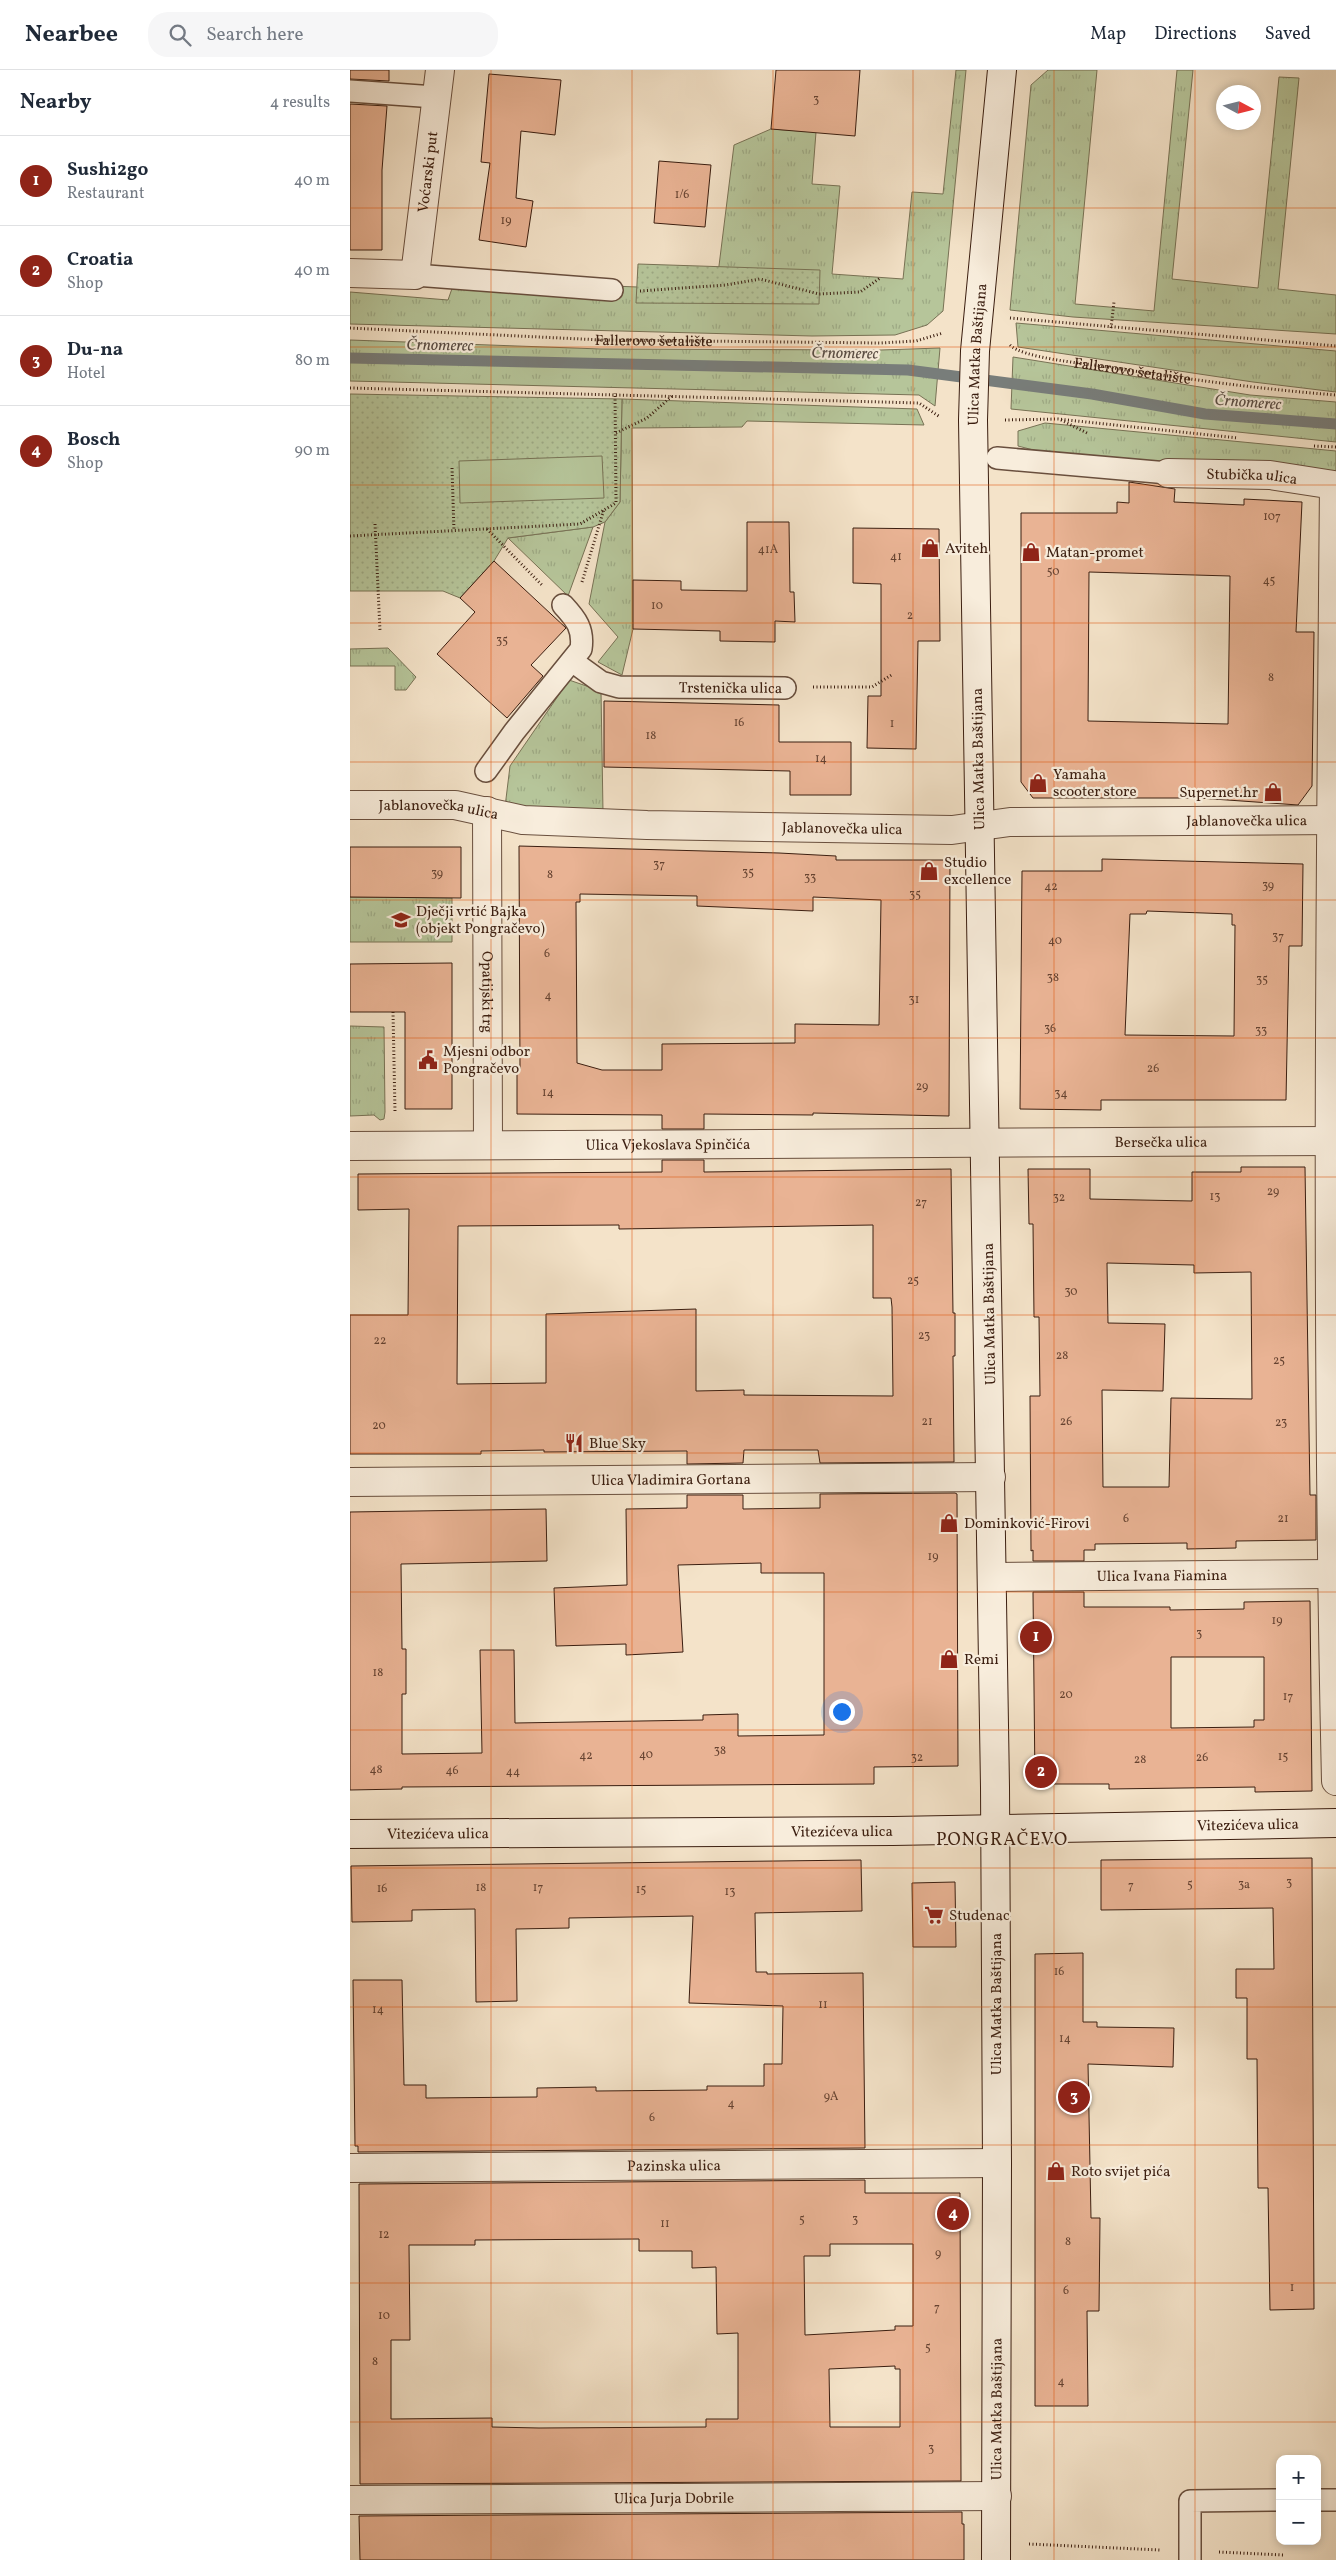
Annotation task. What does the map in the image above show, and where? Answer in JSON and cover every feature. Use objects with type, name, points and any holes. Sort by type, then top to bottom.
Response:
[{"type":"street","name":"Voćarski put","points":[[416,275],[440,70]]},
{"type":"street","name":"Ulica Matka Baštijana","points":[[996,2560],[997,2163],[992,1577],[980,826],[985,415],[976,352],[1002,70]]},
{"type":"street","points":[[350,273],[416,275]]},
{"type":"street","name":"Stubička ulica","points":[[1168,473],[1270,475],[1334,485],[1333,820]]},
{"type":"street","name":"Jablanovečka ulica","points":[[350,805],[455,805],[523,820],[952,830],[1010,822],[1076,820],[1333,820]]},
{"type":"street","name":"Opatijski trg","points":[[487,811],[488,1144]]},
{"type":"street","points":[[1333,820],[1331,1574],[1336,1781]]},
{"type":"street","name":"Bersečka ulica","points":[[986,1142],[1333,1141]]},
{"type":"street","name":"Ulica Vjekoslava Spinčića","points":[[350,1146],[986,1142]]},
{"type":"street","name":"Ulica Vladimira Gortana","points":[[350,1482],[991,1477]]},
{"type":"street","name":"Ulica Ivana Fiamina","points":[[992,1577],[1331,1574]]},
{"type":"street","points":[[1336,1792],[1336,1798]]},
{"type":"street","name":"Vitezićeva ulica","points":[[350,1834],[994,1829],[1336,1823]]},
{"type":"street","name":"Pazinska ulica","points":[[350,2168],[997,2163]]},
{"type":"street","name":"Ulica Jurja Dobrile","points":[[350,2500],[997,2496]]},
{"type":"lane","points":[[350,92],[436,97]]},
{"type":"lane","points":[[416,275],[612,290]]},
{"type":"lane","points":[[997,458],[1168,473]]},
{"type":"lane","points":[[486,772],[514,732],[581,648],[583,637],[569,611]]},
{"type":"lane","name":"Trstenička ulica","points":[[572,661],[601,682],[619,687],[785,688]]},
{"type":"lane","points":[[1190,2555],[1190,2501],[1276,2500]]},
{"type":"lane","points":[[1321,2500],[1336,2500]]},
{"type":"path","points":[[612,290],[637,291],[726,285],[760,279],[819,294],[860,292],[880,278]]},
{"type":"path","points":[[1111,328],[1114,302]]},
{"type":"path","points":[[1003,317],[1111,328],[1336,346]]},
{"type":"path","name":"Fallerovo šetalište","points":[[350,328],[602,340],[880,343],[916,341],[949,331]]},
{"type":"path","name":"Fallerovo šetalište","points":[[1009,344],[1016,351],[1062,360],[1252,388],[1336,395]]},
{"type":"path","points":[[350,388],[615,393],[919,403],[945,420]]},
{"type":"path","points":[[350,536],[580,524],[616,503],[615,393]]},
{"type":"path","points":[[615,434],[647,418],[673,395]]},
{"type":"path","points":[[985,415],[1058,419],[1244,439]]},
{"type":"path","points":[[1309,445],[1336,447]]},
{"type":"path","points":[[452,468],[454,530]]},
{"type":"path","points":[[486,529],[569,611],[582,581],[604,509]]},
{"type":"path","points":[[376,524],[380,631]]},
{"type":"path","name":"Trstenička ulica","points":[[785,688],[872,686],[893,674]]},
{"type":"path","points":[[394,1012],[395,1122]]},
{"type":"path","points":[[1021,2544],[1190,2555],[1282,2555]]},
{"type":"green space","points":[[956,70],[966,70],[943,311],[927,325],[895,335],[812,336],[350,324],[350,292],[448,300],[455,280],[716,290],[734,145],[771,129],[816,132],[812,184],[840,186],[832,274],[903,279],[912,192],[943,194]]},
{"type":"green space","points":[[1048,70],[1097,70],[1075,304],[1154,311],[1177,70],[1193,70],[1172,279],[1258,288],[1279,77],[1299,78],[1278,289],[1336,295],[1336,334],[1073,317],[1010,310],[1031,85]]},
{"type":"green space","points":[[638,264],[820,270],[819,304],[636,303]]},
{"type":"green space","points":[[1016,323],[1336,351],[1336,392],[1253,382],[1018,347]]},
{"type":"green space","points":[[350,340],[601,349],[881,350],[940,348],[935,406],[919,395],[350,381]]},
{"type":"green space","points":[[1013,357],[1250,395],[1336,402],[1336,442],[1011,409]]},
{"type":"green space","points":[[350,394],[622,399],[620,502],[605,522],[593,527],[508,538],[494,561],[460,598],[443,591],[350,591]]},
{"type":"green space","points":[[622,399],[917,409],[924,425],[747,421],[742,427],[632,428],[633,629],[622,675],[598,662],[618,637],[589,604],[605,522],[620,502]]},
{"type":"green space","points":[[1045,423],[1336,451],[1336,472],[1129,475],[1018,446],[1018,431]]},
{"type":"green space","points":[[602,456],[604,498],[460,503],[459,461]]},
{"type":"green space","points":[[593,527],[568,596],[508,538]]},
{"type":"green space","points":[[388,648],[416,677],[406,690],[395,690],[395,666],[350,666],[350,649]]},
{"type":"green space","points":[[569,680],[601,691],[603,812],[505,807],[510,766]]},
{"type":"green space","name":"Dječji vrtić Bajka (objekt Pongračevo)","points":[[350,897],[452,898],[452,942],[350,942]]},
{"type":"green space","points":[[350,1026],[384,1027],[384,1119],[380,1120],[374,1115],[350,1116]]},
{"type":"building","points":[[350,70],[389,70],[389,81],[350,79]]},
{"type":"building","points":[[776,70],[860,70],[855,136],[771,129]]},
{"type":"building","points":[[489,74],[561,80],[555,135],[521,131],[516,198],[533,201],[526,247],[479,240],[490,163],[481,162]]},
{"type":"building","points":[[350,104],[387,106],[382,170],[382,250],[350,250]]},
{"type":"building","points":[[659,161],[711,165],[705,227],[654,223]]},
{"type":"building","points":[[1129,482],[1175,489],[1174,502],[1244,505],[1244,499],[1302,502],[1296,632],[1314,632],[1312,786],[1298,805],[1199,798],[1033,798],[1021,782],[1021,513],[1117,513],[1117,502],[1129,503]],"holes":[[[1089,572],[1230,576],[1228,724],[1088,721]]]},
{"type":"building","points":[[747,522],[789,522],[790,592],[794,592],[795,622],[775,621],[775,642],[720,641],[720,631],[633,629],[633,580],[681,581],[681,590],[747,591]]},
{"type":"building","points":[[853,528],[939,529],[940,641],[918,641],[916,749],[867,748],[868,696],[881,696],[881,584],[853,583]]},
{"type":"building","points":[[494,561],[566,628],[531,665],[543,676],[507,718],[437,654],[475,612],[460,598]]},
{"type":"building","points":[[604,701],[779,705],[779,742],[851,742],[851,795],[790,795],[790,771],[604,767]]},
{"type":"building","points":[[519,846],[779,853],[836,856],[836,860],[950,860],[949,1116],[813,1113],[813,1115],[704,1114],[704,1129],[662,1129],[662,1115],[517,1114],[517,1069],[520,1069]],"holes":[[[580,894],[697,896],[697,906],[813,911],[813,897],[881,900],[879,1025],[795,1024],[795,1043],[662,1044],[662,1070],[602,1070],[577,1063],[576,902],[580,902]]]},
{"type":"building","points":[[350,847],[461,847],[461,898],[350,897]]},
{"type":"building","points":[[1102,859],[1303,864],[1302,946],[1289,946],[1286,1100],[1101,1100],[1101,1110],[1020,1109],[1022,871],[1102,871]],"holes":[[[1147,911],[1232,914],[1232,925],[1235,925],[1234,1036],[1125,1035],[1130,914],[1146,914]]]},
{"type":"building","name":"Mjesni odbor Pongračevo","points":[[452,963],[452,1109],[405,1109],[405,1012],[350,1012],[350,964]]},
{"type":"building","points":[[662,1160],[704,1160],[704,1172],[951,1169],[953,1313],[955,1313],[955,1356],[953,1356],[954,1462],[820,1463],[818,1450],[744,1450],[743,1463],[687,1464],[687,1451],[544,1452],[544,1450],[481,1451],[481,1454],[350,1454],[350,1315],[408,1315],[409,1209],[358,1210],[358,1174],[662,1172]],"holes":[[[619,1225],[619,1229],[873,1225],[873,1298],[891,1298],[893,1396],[744,1395],[744,1390],[696,1391],[696,1309],[546,1314],[546,1383],[457,1384],[458,1226]]]},
{"type":"building","points":[[1241,1167],[1305,1167],[1310,1495],[1316,1495],[1316,1540],[1236,1541],[1236,1548],[1187,1549],[1187,1543],[1095,1544],[1095,1550],[1084,1550],[1084,1561],[1033,1561],[1033,1550],[1031,1551],[1030,1396],[1040,1396],[1039,1317],[1034,1317],[1033,1224],[1029,1224],[1028,1169],[1090,1169],[1090,1199],[1192,1201],[1192,1172],[1241,1172]],"holes":[[[1107,1263],[1194,1265],[1194,1273],[1251,1272],[1252,1399],[1171,1398],[1169,1487],[1103,1487],[1102,1390],[1163,1391],[1165,1324],[1108,1323]]]},
{"type":"building","points":[[820,1494],[957,1494],[958,1766],[874,1767],[874,1784],[402,1787],[402,1789],[350,1790],[350,1512],[546,1509],[547,1561],[401,1564],[402,1649],[406,1649],[406,1694],[402,1694],[402,1754],[482,1753],[480,1650],[514,1650],[515,1723],[703,1720],[703,1715],[738,1714],[738,1736],[824,1735],[824,1573],[761,1573],[761,1563],[678,1565],[683,1652],[626,1655],[626,1644],[556,1646],[554,1588],[627,1585],[626,1509],[687,1508],[687,1495],[743,1495],[743,1509],[820,1508]]},
{"type":"building","points":[[1033,1592],[1084,1592],[1084,1607],[1170,1607],[1170,1610],[1244,1609],[1244,1602],[1310,1601],[1312,1791],[1255,1792],[1255,1787],[1109,1789],[1109,1784],[1035,1784]],"holes":[[[1171,1657],[1264,1657],[1264,1720],[1254,1720],[1254,1727],[1171,1728]]]},
{"type":"building","points":[[1312,1858],[1314,2309],[1270,2310],[1268,2188],[1258,2188],[1257,2059],[1247,2059],[1247,1998],[1236,1998],[1236,1969],[1274,1969],[1273,1908],[1101,1910],[1101,1860]]},
{"type":"building","points":[[861,1860],[862,1911],[755,1913],[756,1972],[767,1972],[767,1974],[863,1973],[865,2148],[358,2152],[358,2146],[355,2146],[353,1980],[402,1980],[404,2085],[426,2085],[426,2098],[537,2097],[537,2088],[596,2087],[596,2091],[707,2090],[707,2086],[764,2086],[764,2064],[782,2064],[783,2006],[689,2003],[693,1916],[569,1918],[569,1928],[516,1929],[517,2001],[476,2002],[475,1909],[412,1910],[412,1921],[352,1922],[351,1866]]},
{"type":"building","name":"Studenac","points":[[955,1882],[956,1947],[913,1947],[912,1883]]},
{"type":"building","points":[[1083,1953],[1083,2022],[1097,2022],[1097,2027],[1174,2028],[1173,2067],[1088,2064],[1091,2218],[1100,2218],[1099,2311],[1087,2311],[1088,2406],[1035,2406],[1035,1954]]},
{"type":"building","points":[[865,2180],[865,2193],[960,2193],[961,2481],[360,2484],[359,2184]],"holes":[[[639,2239],[639,2251],[692,2251],[692,2268],[716,2267],[717,2334],[738,2333],[738,2419],[706,2419],[706,2427],[539,2428],[492,2427],[492,2418],[391,2419],[391,2340],[410,2340],[409,2245],[475,2245],[475,2240]],[[830,2244],[913,2244],[913,2326],[895,2326],[895,2330],[805,2335],[804,2256],[830,2256]],[[895,2366],[895,2369],[900,2369],[900,2427],[830,2427],[829,2369]]]},
{"type":"building","points":[[962,2512],[964,2560],[360,2560],[359,2516]]},
{"type":"waterway","name":"Črnomerec","points":[[350,358],[908,370],[1092,394],[1205,414],[1336,424]]},
{"type":"place","name":"Aviteh","points":[[930,548]]},
{"type":"place","name":"Matan-promet","points":[[1031,552]]},
{"type":"place","name":"Yamaha scooter store","points":[[1038,783]]},
{"type":"place","name":"Supernet.hr","points":[[1273,792]]},
{"type":"place","name":"Studio excellence","points":[[929,871]]},
{"type":"place","name":"Dječji vrtić Bajka (objekt Pongračevo)","points":[[401,920]]},
{"type":"place","name":"Mjesni odbor Pongračevo","points":[[428,1060]]},
{"type":"place","name":"Blue Sky","points":[[574,1443]]},
{"type":"place","name":"Dominković-Firovi","points":[[949,1523]]},
{"type":"place","name":"Sushi2go","points":[[1036,1637]]},
{"type":"place","name":"Remi","points":[[949,1659]]},
{"type":"place","name":"Croatia","points":[[1041,1772]]},
{"type":"place","name":"Studenac","points":[[934,1915]]},
{"type":"place","name":"Du-na","points":[[1074,2097]]},
{"type":"place","name":"Roto svijet pića","points":[[1056,2171]]},
{"type":"place","name":"Bosch","points":[[953,2214]]},
{"type":"district","name":"PONGRAČEVO","points":[[1002,1839]]}]
